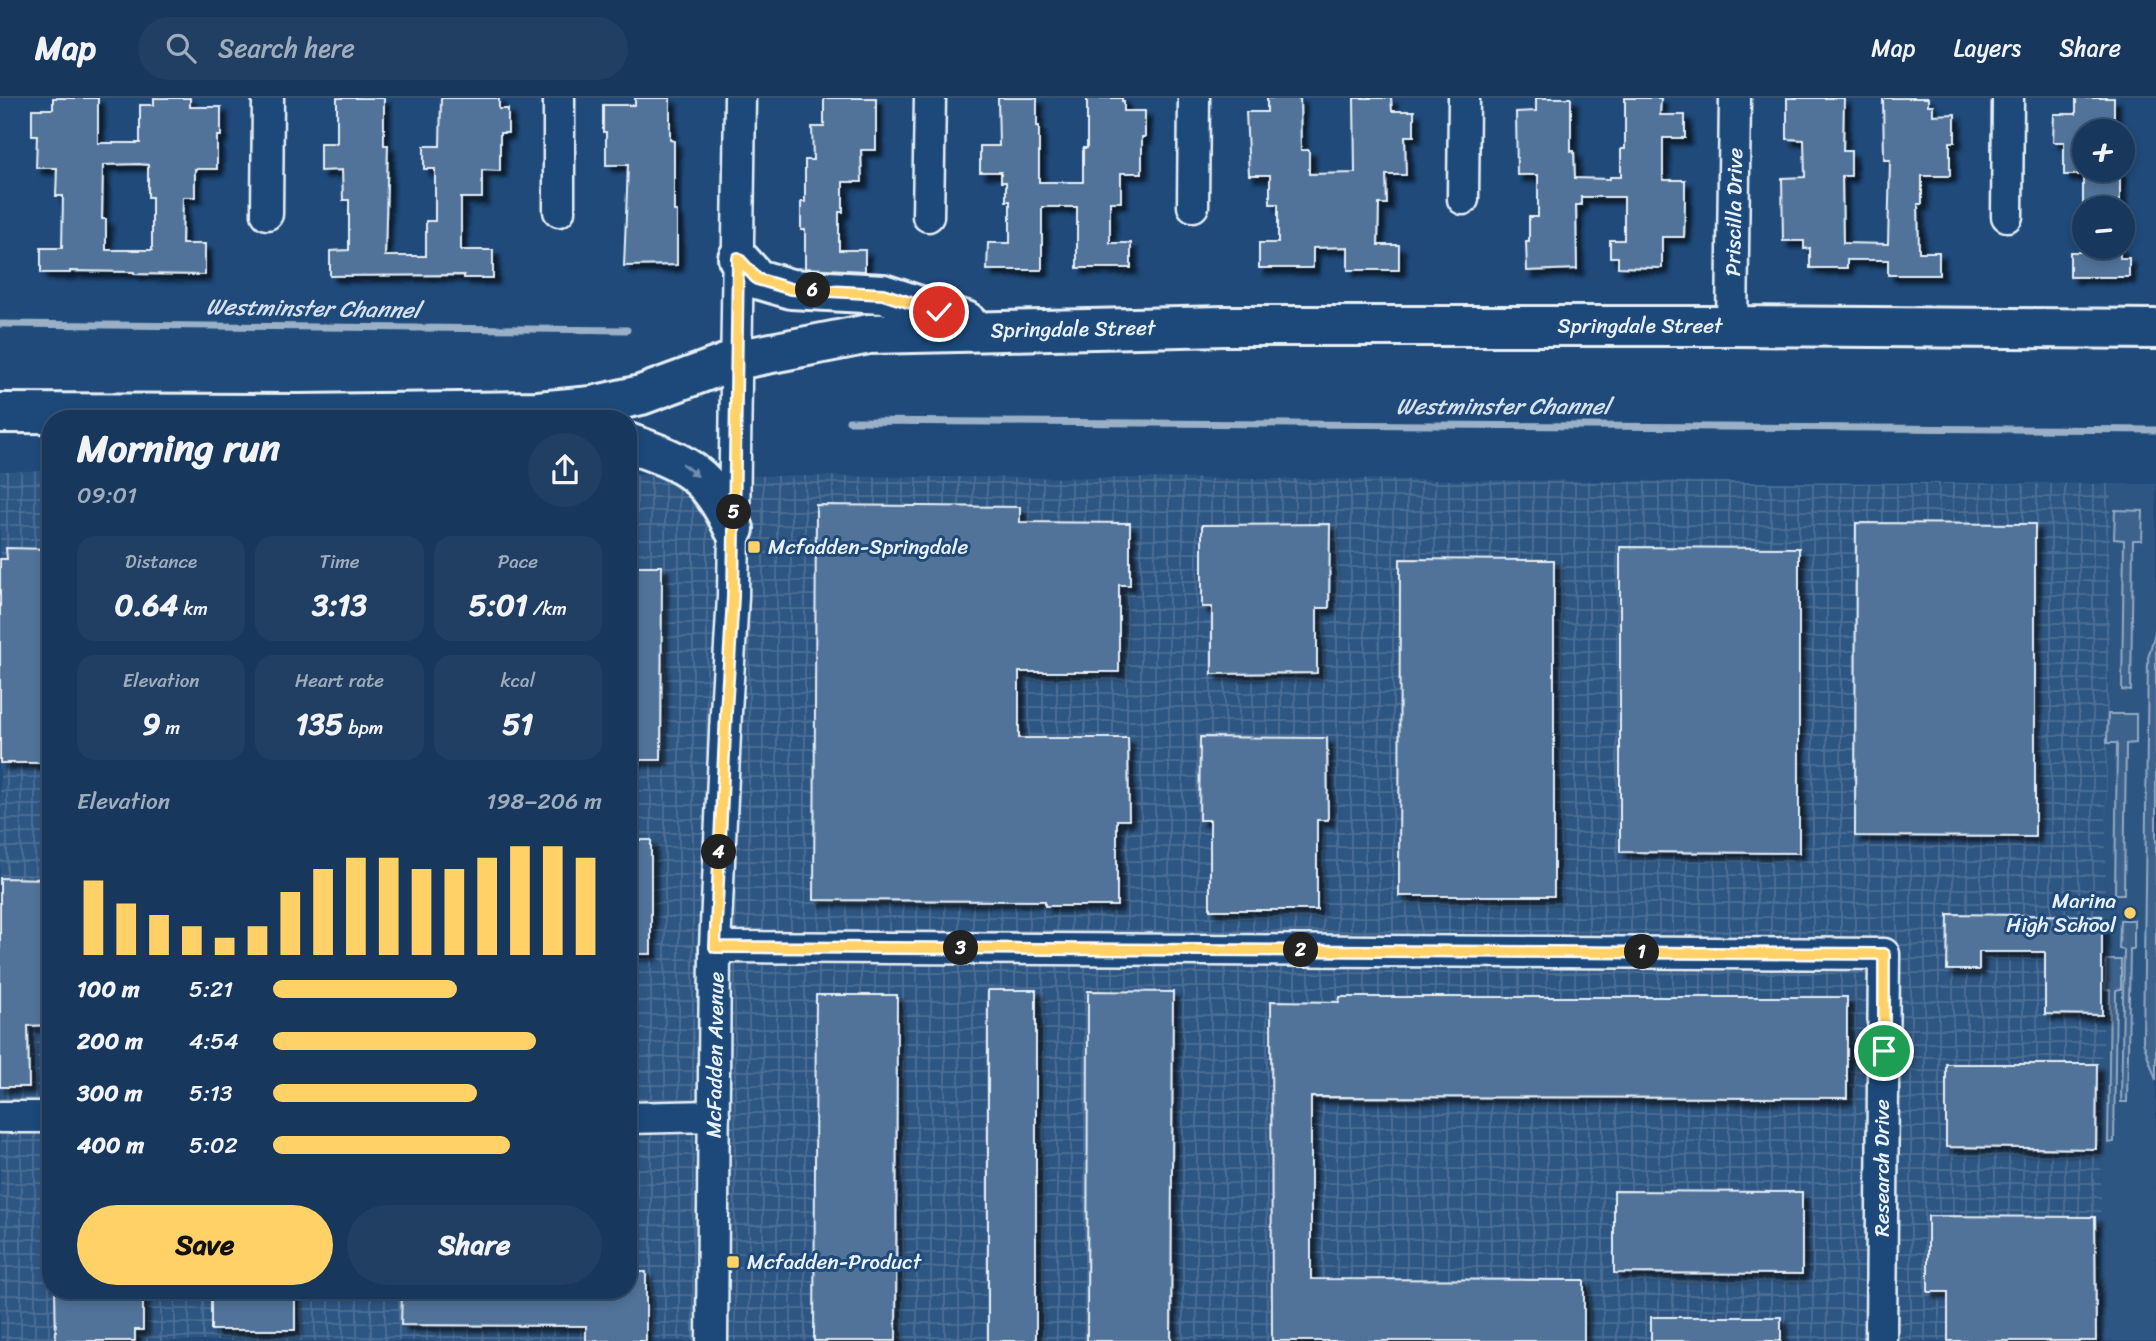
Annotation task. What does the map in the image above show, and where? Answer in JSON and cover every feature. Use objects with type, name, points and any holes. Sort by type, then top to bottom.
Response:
[{"type":"main road","points":[[738,258],[757,279],[791,289],[883,294],[995,330]]},
{"type":"main road","name":"Springdale Street","points":[[572,410],[641,395],[736,360],[869,334],[1253,326],[2156,329]]},
{"type":"main road","name":"Springdale Street","points":[[0,413],[42,413]]},
{"type":"main road","points":[[637,446],[684,464],[721,501],[734,529]]},
{"type":"street","points":[[267,214],[268,98]]},
{"type":"street","points":[[559,98],[559,211]]},
{"type":"street","name":"McFadden Avenue","points":[[712,1341],[715,947],[733,597],[740,98]]},
{"type":"street","points":[[928,216],[930,98]]},
{"type":"street","points":[[1193,206],[1194,98]]},
{"type":"street","points":[[1463,199],[1464,98]]},
{"type":"street","name":"Priscilla Drive","points":[[1732,326],[1735,98]]},
{"type":"street","points":[[2007,216],[2008,98]]},
{"type":"street","name":"Research Drive","points":[[715,947],[1884,954],[1881,1341]]},
{"type":"street","points":[[637,1118],[714,1116]]},
{"type":"street","points":[[0,1117],[42,1117]]},
{"type":"shaded area","points":[[0,471],[42,471],[42,1299],[637,1299],[637,475],[2111,484],[2099,1341],[0,1341]]},
{"type":"shaded area","name":"Marina High School","points":[[2111,484],[2156,484],[2156,1341],[2099,1341]]},
{"type":"shaded area","points":[[2115,510],[2143,511],[2142,540],[2133,540],[2131,691],[2122,690],[2124,540],[2114,539]]},
{"type":"shaded area","points":[[2156,629],[2156,1080],[2143,1042],[2148,658]]},
{"type":"shaded area","points":[[2108,714],[2136,714],[2136,743],[2126,744],[2124,894],[2115,894],[2117,743],[2107,743]]},
{"type":"shaded area","points":[[2120,920],[2134,920],[2134,949],[2130,949],[2127,1102],[2121,1102],[2124,950],[2119,949]]},
{"type":"shaded area","points":[[2106,960],[2121,960],[2121,989],[2116,990],[2114,1142],[2108,1143],[2110,990],[2105,990]]},
{"type":"building","points":[[53,98],[98,98],[98,143],[140,143],[140,105],[154,105],[154,98],[190,98],[190,107],[221,107],[221,136],[217,136],[217,169],[195,169],[195,197],[183,197],[182,244],[205,244],[205,275],[70,271],[41,273],[41,248],[62,248],[63,196],[56,196],[57,168],[36,168],[37,135],[32,135],[32,109],[53,109]],"holes":[[[103,165],[148,165],[148,197],[152,197],[152,250],[106,250],[106,219],[102,219]]]},
{"type":"building","points":[[337,98],[384,98],[384,145],[388,145],[385,256],[426,256],[426,221],[435,221],[435,169],[424,169],[424,146],[440,146],[441,98],[499,98],[499,109],[508,109],[508,133],[500,133],[500,171],[482,170],[482,198],[461,198],[461,250],[493,250],[493,278],[464,278],[464,275],[330,276],[330,251],[349,250],[349,200],[343,200],[342,170],[320,171],[320,143],[337,143]]},
{"type":"building","points":[[635,98],[670,98],[670,140],[674,141],[674,211],[677,211],[677,265],[624,266],[628,165],[606,165],[603,105],[635,105]]},
{"type":"building","points":[[824,98],[876,98],[876,150],[861,150],[862,182],[843,182],[843,212],[839,212],[839,250],[865,250],[865,271],[805,268],[805,230],[801,230],[801,202],[805,202],[805,160],[813,160],[812,127],[824,127]]},
{"type":"building","points":[[998,98],[1037,98],[1039,182],[1083,182],[1083,148],[1087,148],[1087,98],[1122,98],[1124,111],[1145,111],[1142,173],[1121,173],[1121,202],[1110,202],[1110,243],[1131,243],[1131,268],[1077,268],[1077,207],[1042,207],[1042,270],[987,270],[988,243],[1010,243],[1010,201],[1006,201],[1006,182],[1001,182],[1001,172],[980,172],[980,146],[999,146]]},
{"type":"building","points":[[1267,98],[1300,98],[1301,150],[1309,150],[1309,174],[1355,173],[1354,98],[1391,98],[1392,111],[1414,111],[1414,136],[1405,136],[1406,175],[1386,175],[1387,204],[1379,204],[1378,245],[1399,245],[1399,270],[1348,270],[1348,247],[1313,248],[1313,268],[1259,268],[1259,243],[1278,243],[1278,204],[1270,204],[1270,175],[1249,175],[1246,112],[1267,112]]},
{"type":"building","points":[[1536,98],[1571,98],[1571,151],[1574,151],[1575,178],[1621,177],[1621,149],[1625,149],[1625,98],[1661,98],[1660,115],[1685,115],[1685,138],[1663,138],[1663,180],[1685,180],[1685,202],[1684,237],[1662,237],[1662,268],[1618,267],[1618,257],[1610,257],[1610,240],[1624,240],[1624,197],[1581,197],[1581,205],[1576,205],[1577,269],[1527,271],[1529,217],[1538,217],[1538,175],[1517,175],[1516,112],[1536,111]]},
{"type":"building","points":[[1787,98],[1844,98],[1843,151],[1851,151],[1851,176],[1842,176],[1843,243],[1888,244],[1890,160],[1884,160],[1883,98],[1928,98],[1928,105],[1933,105],[1933,115],[1955,114],[1955,142],[1950,142],[1950,176],[1922,176],[1922,204],[1918,204],[1919,252],[1939,252],[1939,275],[1888,275],[1888,260],[1847,260],[1847,268],[1810,268],[1810,248],[1804,249],[1804,241],[1783,241],[1782,178],[1805,177],[1804,140],[1787,139]]},
{"type":"building","points":[[2076,98],[2114,98],[2114,119],[2072,119],[2072,175],[2064,175],[2064,142],[2053,142],[2054,114],[2076,114]]},
{"type":"building","points":[[2083,182],[2120,182],[2120,196],[2083,196]]},
{"type":"building","points":[[2070,252],[2072,259],[2129,259],[2129,277],[2070,277]]},
{"type":"building","points":[[816,505],[1020,507],[1020,522],[1130,523],[1130,585],[1119,585],[1119,672],[1019,672],[1019,738],[1128,738],[1129,820],[1117,820],[1117,906],[1045,906],[1045,901],[814,900]]},
{"type":"building","points":[[1856,523],[2035,524],[2035,837],[1855,836]]},
{"type":"building","points":[[1330,524],[1329,608],[1317,608],[1317,673],[1212,674],[1212,607],[1202,607],[1202,525]]},
{"type":"building","points":[[1620,547],[1799,548],[1799,853],[1620,852]]},
{"type":"building","points":[[6,548],[42,549],[42,763],[0,763],[0,559],[7,559]]},
{"type":"building","points":[[1400,559],[1554,560],[1554,896],[1399,896]]},
{"type":"building","points":[[637,566],[662,566],[661,760],[637,760]]},
{"type":"building","points":[[1200,737],[1327,738],[1328,820],[1317,820],[1317,910],[1210,910],[1210,820],[1199,820]]},
{"type":"building","points":[[637,840],[651,840],[651,954],[637,954]]},
{"type":"building","points":[[0,878],[42,879],[42,1025],[28,1026],[29,1087],[0,1087]]},
{"type":"building","points":[[1948,914],[2102,916],[2102,1015],[2045,1014],[2045,952],[1979,952],[1979,970],[1947,970]]},
{"type":"building","points":[[988,990],[1036,990],[1036,1341],[988,1341]]},
{"type":"building","points":[[1088,991],[1173,992],[1171,1341],[1087,1341]]},
{"type":"building","points":[[816,995],[897,995],[896,1341],[814,1341]]},
{"type":"building","points":[[1340,997],[1847,997],[1847,1098],[1311,1097],[1311,1279],[1584,1280],[1584,1341],[1272,1341],[1271,1001],[1339,1002]]},
{"type":"building","points":[[1946,1064],[2097,1064],[2096,1149],[1946,1147]]},
{"type":"building","points":[[1614,1191],[1802,1192],[1802,1274],[1614,1273]]},
{"type":"building","points":[[1928,1216],[2095,1217],[2096,1341],[1948,1341],[1948,1292],[1928,1292]]},
{"type":"building","points":[[637,1272],[646,1272],[646,1341],[586,1341],[586,1326],[401,1325],[402,1299],[637,1299]]},
{"type":"building","points":[[55,1299],[143,1299],[143,1330],[135,1330],[135,1341],[56,1341]]},
{"type":"building","points":[[211,1299],[295,1299],[295,1330],[211,1330]]},
{"type":"building","points":[[1651,1317],[1781,1317],[1781,1341],[1651,1341]]},
{"type":"waterway","name":"Westminster Channel","points":[[0,324],[627,330]]},
{"type":"waterway","name":"Westminster Channel","points":[[849,421],[2156,430]]},
{"type":"place","name":"Mcfadden-Springdale","points":[[754,547]]},
{"type":"place","name":"Marina High School","points":[[2130,913]]},
{"type":"place","name":"Mcfadden-Product","points":[[733,1262]]},
{"type":"route","points":[[939,312],[883,294],[791,289],[757,279],[738,258],[733,597],[715,947],[1884,954],[1884,1051]]}]
